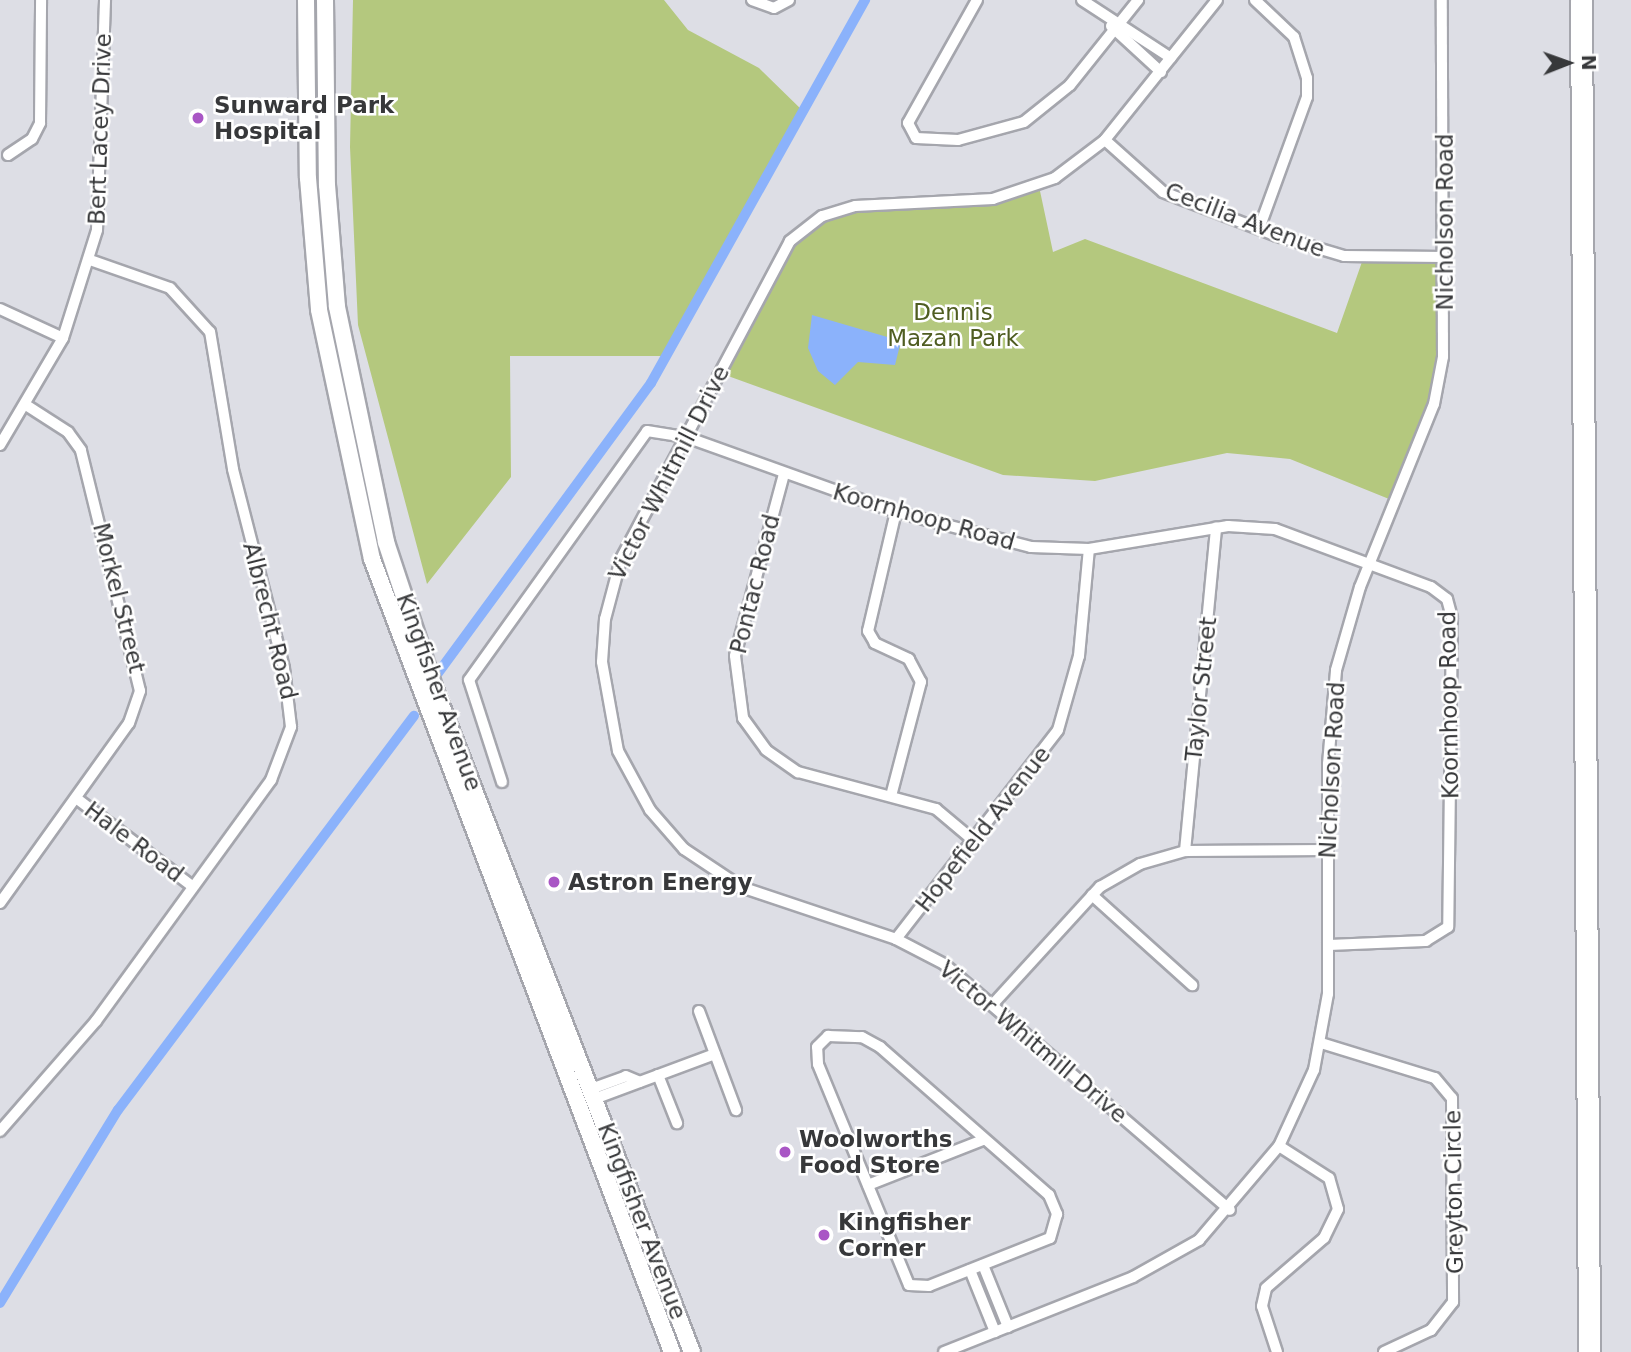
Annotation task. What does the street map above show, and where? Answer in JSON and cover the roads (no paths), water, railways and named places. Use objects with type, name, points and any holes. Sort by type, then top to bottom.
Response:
[{"type":"highway","points":[[1581,0],[1589,1352]]},
{"type":"street","points":[[8,155],[32,139],[40,123],[41,0]]},
{"type":"street","name":"Bert Lacey Drive","points":[[0,445],[26,405],[63,338],[90,260],[102,194],[105,0]]},
{"type":"street","name":"Kingfisher Avenue","points":[[306,0],[308,178],[319,310],[372,559],[672,1352]]},
{"type":"street","name":"Kingfisher Avenue","points":[[325,0],[330,233],[348,376],[372,492],[434,687],[692,1352]]},
{"type":"street","points":[[752,0],[774,8],[789,0]]},
{"type":"street","points":[[977,0],[908,123],[916,138],[966,139],[1024,122],[1070,85],[1112,32],[1115,20],[1138,0]]},
{"type":"street","points":[[1082,0],[1171,58]]},
{"type":"street","name":"Victor Whitmill Drive","points":[[1217,0],[1105,140],[1055,178],[1002,198],[866,204],[813,221],[782,253],[621,559],[605,619],[603,688],[618,751],[657,819],[716,873],[769,899],[896,939],[944,964],[1230,1210]]},
{"type":"street","points":[[1255,0],[1294,37],[1307,78],[1307,97],[1259,229]]},
{"type":"street","name":"Nicholson Road","points":[[944,1352],[1133,1277],[1199,1240],[1230,1210],[1279,1146],[1321,1043],[1328,945],[1327,849],[1333,691],[1371,562],[1434,404],[1444,346],[1442,0]]},
{"type":"street","points":[[1112,32],[1161,72]]},
{"type":"street","name":"Cecilia Avenue","points":[[1105,140],[1163,191],[1259,229],[1344,256],[1445,257]]},
{"type":"street","name":"Albrecht Road","points":[[0,1131],[96,1021],[279,768],[291,727],[289,694],[233,469],[210,331],[170,288],[90,260]]},
{"type":"street","points":[[0,309],[63,338]]},
{"type":"street","name":"Morkel Street","points":[[0,902],[130,723],[140,682],[81,450],[68,432],[26,405]]},
{"type":"street","name":"Koornhoop Road","points":[[502,782],[469,692],[472,671],[643,434],[686,437],[896,512],[1016,545],[1089,549],[1216,527],[1300,535],[1431,587],[1450,607],[1450,919],[1444,933],[1426,941],[1328,945]]},
{"type":"street","name":"Pontac Road","points":[[784,474],[735,656],[737,700],[755,737],[779,761],[814,779],[891,796],[944,814],[973,840]]},
{"type":"street","points":[[891,796],[921,682],[909,659],[875,643],[868,631],[896,512]]},
{"type":"street","name":"Taylor Street","points":[[1185,851],[1216,527]]},
{"type":"street","name":"Hopefield Avenue","points":[[896,939],[1058,730],[1079,656],[1089,549]]},
{"type":"street","name":"Hale Road","points":[[76,798],[192,886]]},
{"type":"street","points":[[993,1004],[1092,895],[1140,864],[1185,851],[1327,849]]},
{"type":"street","points":[[1092,895],[1192,985]]},
{"type":"street","points":[[699,1011],[736,1110]]},
{"type":"street","points":[[828,1036],[862,1037],[880,1048],[983,1140],[1049,1195],[1057,1223],[1043,1243],[921,1288],[909,1285],[816,1055],[828,1036]]},
{"type":"street","name":"Greyton Circle","points":[[1321,1043],[1435,1078],[1452,1098],[1453,1302],[1430,1330],[1384,1352]]},
{"type":"street","points":[[593,1094],[626,1076],[640,1082],[715,1054]]},
{"type":"street","points":[[658,1075],[677,1123]]},
{"type":"street","points":[[867,1185],[983,1140]]},
{"type":"street","points":[[1277,1352],[1262,1306],[1266,1288],[1324,1238],[1338,1209],[1329,1178],[1279,1146]]},
{"type":"street","points":[[983,1265],[1007,1327]]},
{"type":"street","points":[[970,1270],[995,1332]]},
{"type":"water","points":[[812,315],[901,341],[895,365],[858,362],[835,385],[818,371],[808,348]]},
{"type":"waterway","points":[[438,673],[651,383],[865,0]]},
{"type":"waterway","points":[[0,1303],[118,1110],[414,716]]},
{"type":"place","name":"Sunward Park Hospital","points":[[198,118]]},
{"type":"place","name":"Astron Energy","points":[[554,882]]},
{"type":"place","name":"Woolworths Food Store","points":[[785,1152]]},
{"type":"place","name":"Kingfisher Corner","points":[[824,1235]]},
{"type":"park label","name":"Dennis Mazan Park","points":[[953,325]]}]
